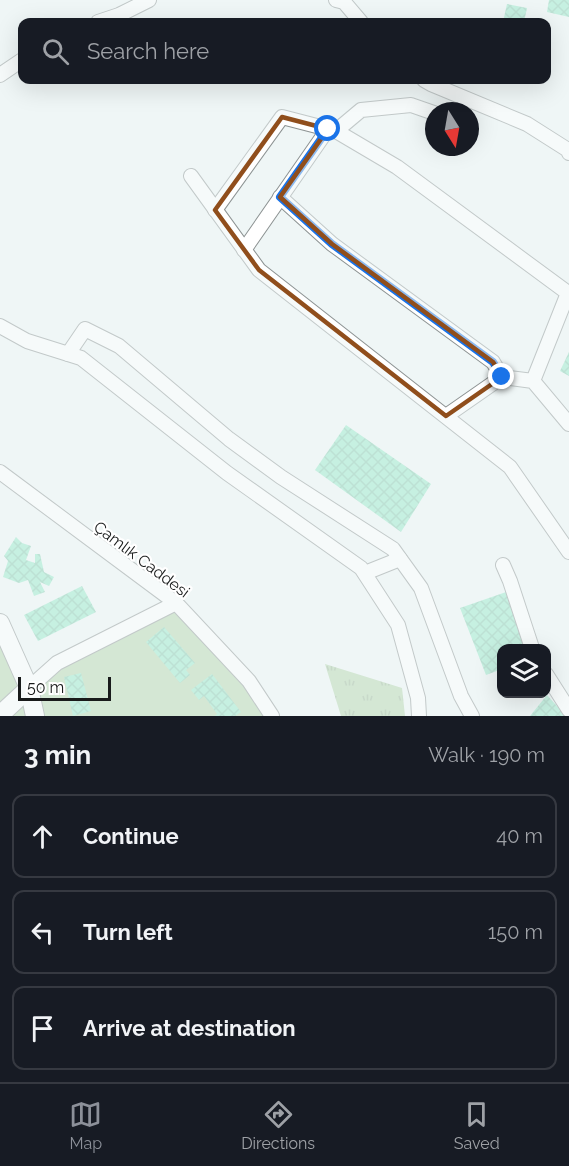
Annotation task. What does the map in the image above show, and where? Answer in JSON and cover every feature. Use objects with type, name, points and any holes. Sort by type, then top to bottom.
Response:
[{"type":"street","points":[[110,18],[149,0]]},
{"type":"street","points":[[336,0],[344,2],[358,18]]},
{"type":"street","points":[[0,75],[18,63]]},
{"type":"street","points":[[431,84],[527,124],[568,150],[569,153]]},
{"type":"street","points":[[244,250],[280,197],[332,130],[361,110],[411,105],[425,110]]},
{"type":"street","points":[[215,210],[282,117],[332,130],[397,167],[568,293],[533,381]]},
{"type":"street","points":[[191,176],[259,270],[510,466],[569,552]]},
{"type":"street","points":[[280,197],[332,244],[493,362],[502,377]]},
{"type":"street","points":[[0,326],[27,341],[81,358],[228,473],[361,568],[398,625],[418,698],[419,716]]},
{"type":"street","points":[[68,354],[85,329],[119,346],[229,439],[281,477],[393,549],[421,588],[461,696],[472,716]]},
{"type":"street","points":[[446,416],[502,377],[533,381],[569,424]]},
{"type":"street","name":"Çamlık Caddesi","points":[[0,472],[176,603],[249,681],[272,716]]},
{"type":"street","points":[[364,573],[400,559]]},
{"type":"street","points":[[503,565],[531,644]]},
{"type":"street","points":[[0,715],[57,663],[176,603]]},
{"type":"street","points":[[0,623],[29,688],[35,716]]},
{"type":"street","points":[[551,682],[569,710]]},
{"type":"highlighted area","points":[[282,117],[328,129],[280,197],[332,244],[493,362],[502,377],[446,416],[259,270],[215,210]]},
{"type":"green space","points":[[176,603],[272,716],[0,716],[0,623],[29,688],[57,663]]},
{"type":"green space","points":[[325,664],[402,688],[405,716],[341,716]]},
{"type":"building","points":[[549,0],[569,0],[569,17],[547,12]]},
{"type":"building","points":[[507,4],[527,8],[525,18],[504,18]]},
{"type":"building","points":[[569,352],[569,376],[560,371]]},
{"type":"building","points":[[346,425],[431,484],[401,532],[315,470]]},
{"type":"building","points":[[16,537],[22,543],[31,546],[26,560],[35,563],[35,554],[40,554],[44,572],[54,577],[49,586],[40,582],[45,592],[34,596],[28,580],[19,583],[3,577],[8,561],[4,556]]},
{"type":"building","points":[[82,586],[96,612],[38,641],[24,615]]},
{"type":"building","points":[[509,591],[525,644],[497,644],[497,671],[486,675],[460,608]]},
{"type":"building","points":[[164,627],[195,663],[186,670],[190,675],[180,683],[146,642]]},
{"type":"building","points":[[81,673],[91,711],[73,716],[64,677]]},
{"type":"building","points":[[212,674],[241,712],[235,716],[215,716],[217,714],[204,696],[199,700],[191,690]]},
{"type":"building","points":[[545,698],[550,698],[566,716],[530,716]]},
{"type":"route","points":[[328,129],[280,197],[332,244],[493,362],[502,377]]}]
